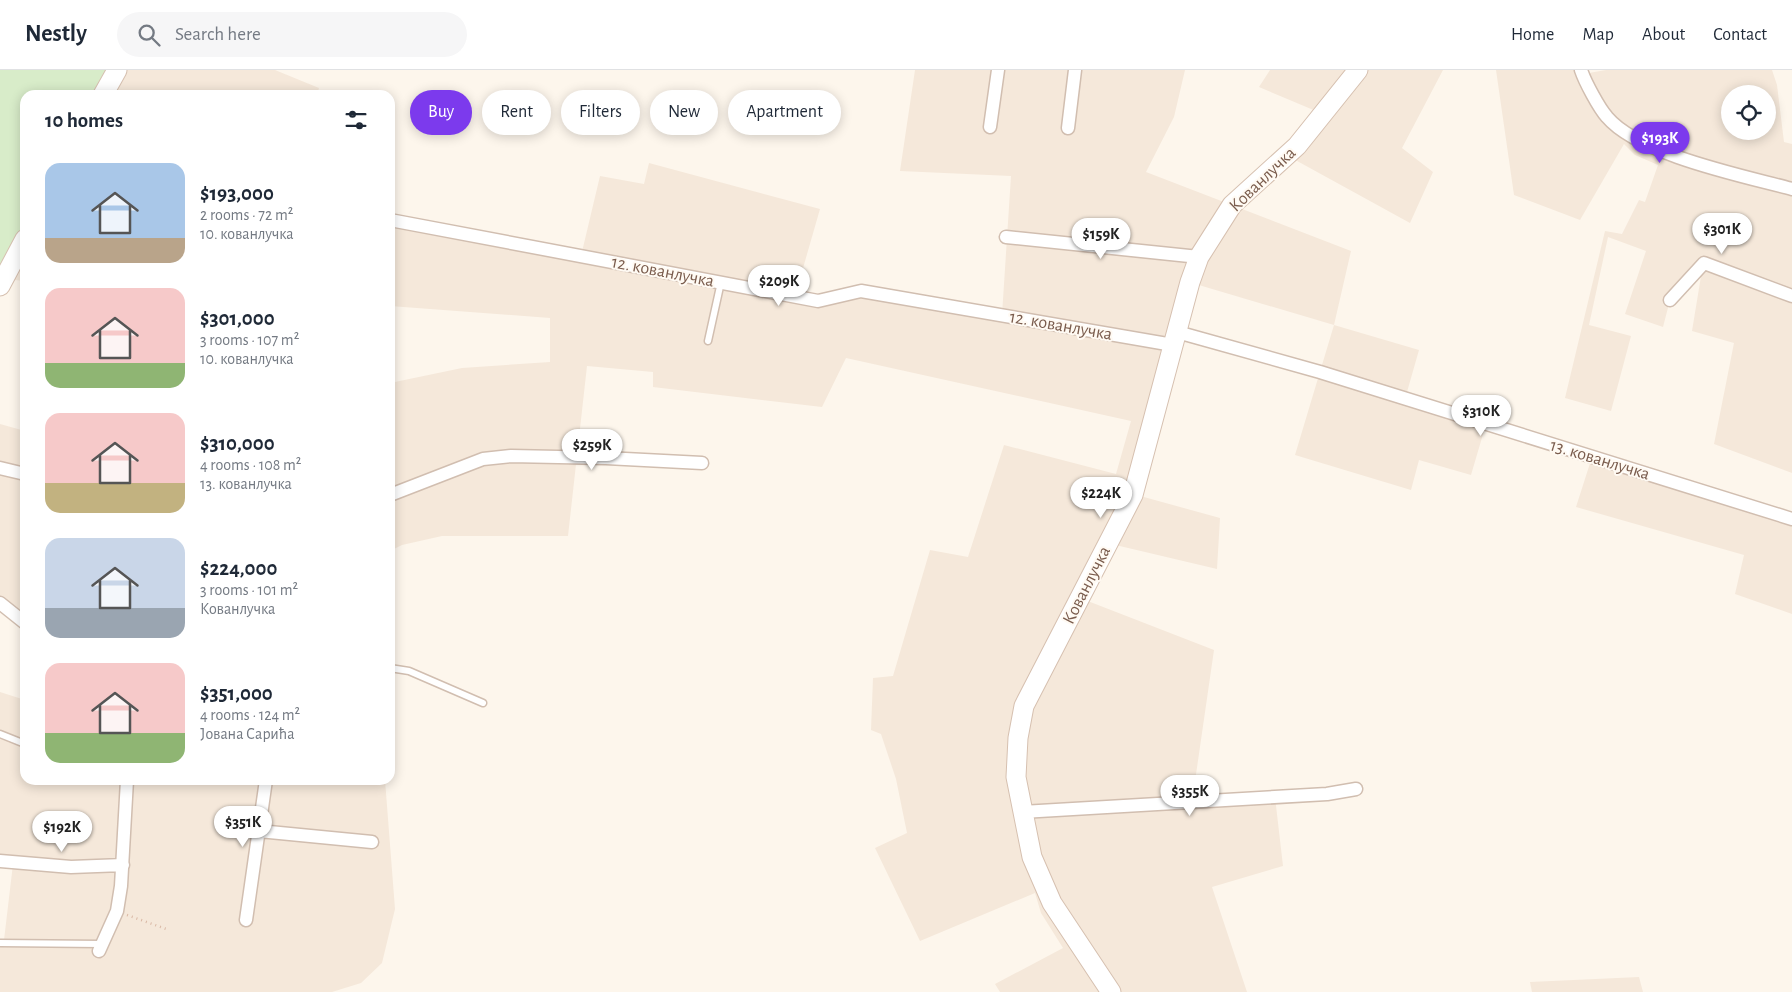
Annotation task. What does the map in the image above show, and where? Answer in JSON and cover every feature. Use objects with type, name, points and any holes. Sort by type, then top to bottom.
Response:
[{"type":"street","points":[[106,90],[117,70]]},
{"type":"street","points":[[990,127],[998,70]]},
{"type":"street","points":[[1068,128],[1075,70]]},
{"type":"street","name":"Кованлучка","points":[[1111,992],[1052,903],[1032,857],[1016,777],[1018,738],[1024,706],[1133,494],[1199,257],[1232,205],[1297,146],[1358,70]]},
{"type":"street","points":[[1581,70],[1607,118],[1638,141],[1702,165],[1792,188]]},
{"type":"street","name":"12. кованлучка","points":[[395,221],[818,301],[861,291],[1175,338]]},
{"type":"street","points":[[1006,237],[1199,257]]},
{"type":"street","points":[[0,286],[20,248]]},
{"type":"street","points":[[1670,300],[1704,263],[1792,296]]},
{"type":"street","name":"13. кованлучка","points":[[1175,338],[1320,372],[1792,519]]},
{"type":"street","points":[[395,493],[483,459],[511,456],[702,463]]},
{"type":"street","points":[[0,468],[20,473]]},
{"type":"street","points":[[0,603],[20,618]]},
{"type":"street","points":[[100,948],[117,910],[123,865],[127,785]]},
{"type":"street","points":[[246,920],[265,785]]},
{"type":"street","points":[[1022,812],[1327,794],[1356,789]]},
{"type":"street","points":[[260,831],[372,842]]},
{"type":"street","points":[[0,861],[71,867],[123,865]]},
{"type":"lane","points":[[708,341],[721,282]]},
{"type":"lane","points":[[395,669],[409,671],[483,703]]},
{"type":"lane","points":[[0,734],[20,742]]},
{"type":"lane","points":[[0,943],[100,948]]},
{"type":"path","points":[[117,910],[169,930]]},
{"type":"shaded area","points":[[117,70],[275,70],[319,88],[318,90],[106,90]]},
{"type":"shaded area","points":[[915,70],[1185,70],[1174,117],[1146,172],[1351,251],[1334,325],[1192,283],[1133,494],[1220,518],[1217,569],[1107,543],[1080,598],[1214,650],[1192,802],[1275,797],[1283,866],[1212,887],[1247,992],[1000,992],[995,984],[1063,948],[1041,913],[1035,893],[920,941],[875,848],[907,833],[896,779],[881,734],[871,730],[873,678],[893,676],[930,550],[968,557],[1004,445],[1116,474],[1131,421],[846,358],[822,407],[653,387],[653,372],[587,366],[568,536],[442,536],[402,545],[395,548],[395,382],[462,368],[550,362],[550,318],[395,306],[395,221],[581,256],[600,176],[644,184],[649,163],[820,209],[795,296],[861,291],[1002,315],[1011,176],[900,171]]},
{"type":"shaded area","points":[[1270,70],[1443,70],[1402,148],[1433,172],[1410,223],[1288,156],[1323,114],[1259,87]]},
{"type":"shaded area","points":[[1496,70],[1581,70],[1583,74],[1606,70],[1772,70],[1777,85],[1784,142],[1792,144],[1792,473],[1714,444],[1734,343],[1692,331],[1703,264],[1670,300],[1663,327],[1625,314],[1646,251],[1608,237],[1589,325],[1631,336],[1611,411],[1565,398],[1605,231],[1622,234],[1639,200],[1645,202],[1658,165],[1635,155],[1624,144],[1580,220],[1514,195]]},
{"type":"shaded area","points":[[20,249],[20,281],[4,279]]},
{"type":"shaded area","points":[[1334,325],[1419,350],[1405,399],[1486,424],[1471,475],[1419,460],[1411,490],[1295,455]]},
{"type":"shaded area","points":[[0,424],[20,430],[20,619],[0,603]]},
{"type":"shaded area","points":[[1592,457],[1792,519],[1792,614],[1735,594],[1744,555],[1576,507]]},
{"type":"shaded area","points":[[0,692],[20,698],[20,785],[385,785],[395,909],[382,963],[361,983],[332,992],[0,992],[0,939],[4,940],[13,864],[0,861]]},
{"type":"shaded area","points":[[1639,977],[1643,992],[1532,992],[1530,982]]},
{"type":"green space","points":[[0,70],[117,70],[106,90],[20,90],[20,248],[0,286]]}]
